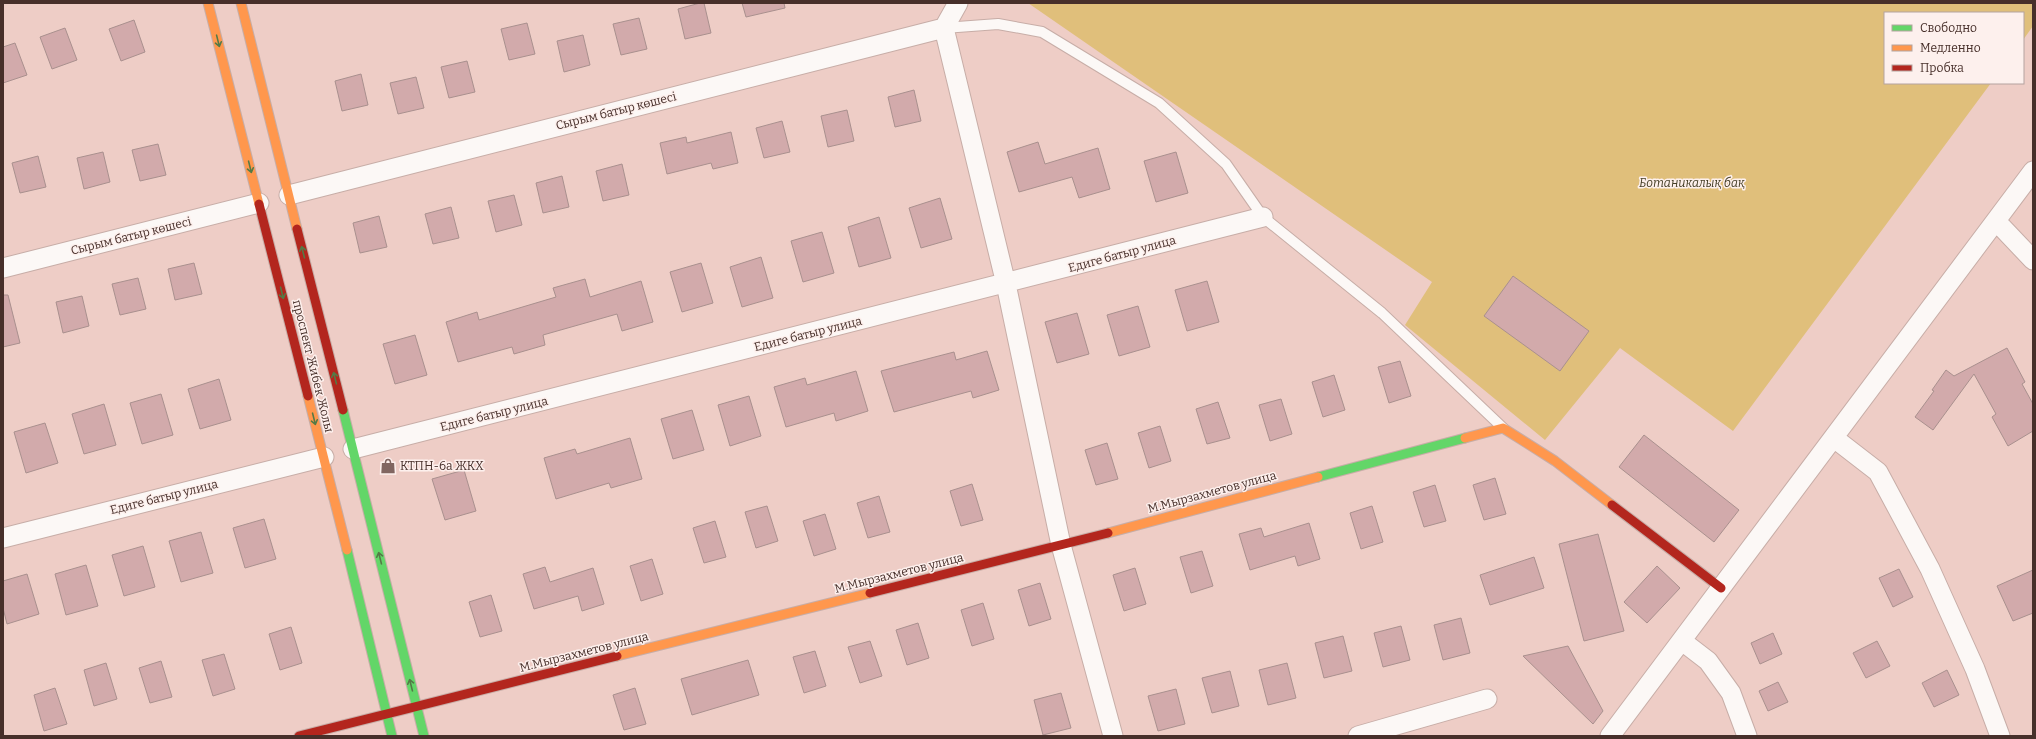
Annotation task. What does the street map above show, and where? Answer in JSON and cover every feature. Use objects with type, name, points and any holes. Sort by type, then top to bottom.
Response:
[{"type":"street","name":"проспект Жибек Жолы","points":[[208,3],[324,457],[392,736]]},
{"type":"street","name":"проспект Жибек Жолы","points":[[241,3],[424,736]]},
{"type":"street","points":[[958,3],[944,28],[1006,284],[1060,545],[1113,736]]},
{"type":"street","name":"Сырым батыр көшесі","points":[[289,195],[944,28]]},
{"type":"street","points":[[1610,736],[2033,171]]},
{"type":"street","name":"Сырым батыр көшесі","points":[[3,268],[259,203]]},
{"type":"street","name":"Едиге батыр улица","points":[[353,450],[1263,217]]},
{"type":"street","points":[[1996,221],[2033,260]]},
{"type":"street","points":[[1503,428],[1555,460],[1721,588]]},
{"type":"street","name":"М.Мырзахметов улица","points":[[299,736],[1060,545],[1503,428]]},
{"type":"street","points":[[1834,438],[1878,472],[1930,569],[1975,669],[2000,736]]},
{"type":"street","name":"Едиге батыр улица","points":[[3,538],[324,457]]},
{"type":"street","points":[[1682,641],[1708,661],[1731,693],[1747,736]]},
{"type":"street","points":[[1358,736],[1487,699]]},
{"type":"lane","points":[[944,28],[998,24],[1042,32],[1159,103],[1226,164],[1263,217],[1382,313],[1503,428]]},
{"type":"green space","name":"Ботаникалық бақ","points":[[1028,3],[2033,3],[2033,26],[2024,39],[2024,12],[1884,12],[1884,84],[1990,84],[1733,431],[1620,348],[1545,440],[1405,325],[1432,282]]},
{"type":"building","points":[[704,3],[711,33],[685,39],[678,9]]},
{"type":"building","points":[[742,3],[784,3],[785,8],[746,17]]},
{"type":"building","points":[[639,18],[647,49],[621,55],[613,24]]},
{"type":"building","points":[[134,20],[145,52],[121,61],[109,29]]},
{"type":"building","points":[[527,23],[535,54],[509,60],[501,29]]},
{"type":"building","points":[[65,28],[77,60],[52,69],[40,37]]},
{"type":"building","points":[[583,35],[590,65],[564,72],[557,41]]},
{"type":"building","points":[[15,43],[27,75],[3,83],[3,47]]},
{"type":"building","points":[[467,61],[475,92],[449,98],[441,67]]},
{"type":"building","points":[[361,74],[368,105],[342,111],[335,81]]},
{"type":"building","points":[[416,77],[424,108],[398,114],[390,83]]},
{"type":"building","points":[[914,90],[921,121],[895,127],[888,97]]},
{"type":"building","points":[[847,110],[854,141],[828,147],[821,116]]},
{"type":"building","points":[[782,121],[790,152],[764,158],[756,128]]},
{"type":"building","points":[[731,132],[738,163],[713,169],[711,163],[667,174],[660,143],[686,137],[687,143]]},
{"type":"building","points":[[1038,142],[1045,164],[1098,148],[1110,189],[1079,198],[1072,177],[1019,192],[1007,152]]},
{"type":"building","points":[[158,144],[166,175],[140,181],[132,150]]},
{"type":"building","points":[[103,152],[110,182],[84,189],[77,158]]},
{"type":"building","points":[[1176,152],[1188,193],[1156,202],[1144,161]]},
{"type":"building","points":[[38,156],[46,187],[20,193],[12,163]]},
{"type":"building","points":[[622,164],[629,195],[603,201],[596,171]]},
{"type":"building","points":[[562,176],[569,207],[543,213],[536,183]]},
{"type":"building","points":[[514,195],[522,225],[496,232],[488,201]]},
{"type":"building","points":[[940,198],[952,239],[921,248],[909,208]]},
{"type":"building","points":[[451,207],[459,238],[433,244],[425,214]]},
{"type":"building","points":[[379,216],[387,247],[360,253],[353,223]]},
{"type":"building","points":[[879,217],[891,258],[859,267],[848,227]]},
{"type":"building","points":[[822,232],[834,273],[803,282],[791,241]]},
{"type":"building","points":[[761,257],[773,298],[742,307],[730,267]]},
{"type":"building","points":[[194,263],[202,294],[175,300],[168,269]]},
{"type":"building","points":[[701,263],[713,303],[682,312],[670,272]]},
{"type":"building","points":[[1513,276],[1589,331],[1560,371],[1484,316]]},
{"type":"building","points":[[138,278],[146,309],[120,315],[112,284]]},
{"type":"building","points":[[585,279],[590,297],[641,281],[653,322],[622,331],[617,314],[543,335],[545,345],[514,354],[512,347],[458,362],[446,322],[477,312],[479,320],[556,297],[553,288]]},
{"type":"building","points":[[1207,281],[1219,322],[1187,331],[1175,290]]},
{"type":"building","points":[[3,295],[8,295],[20,343],[3,347]]},
{"type":"building","points":[[82,296],[89,326],[63,333],[56,302]]},
{"type":"building","points":[[1138,306],[1150,347],[1119,356],[1107,315]]},
{"type":"building","points":[[1077,313],[1089,354],[1057,363],[1045,322]]},
{"type":"building","points":[[415,335],[427,375],[395,384],[383,344]]},
{"type":"building","points":[[2007,348],[2025,382],[2022,384],[2033,404],[2033,431],[2008,446],[1992,417],[1996,414],[1974,374],[1933,430],[1915,417],[1934,391],[1932,390],[1946,370],[1954,376]]},
{"type":"building","points":[[987,351],[999,390],[973,398],[971,391],[894,412],[881,371],[954,352],[956,360]]},
{"type":"building","points":[[1400,361],[1411,396],[1389,403],[1378,367]]},
{"type":"building","points":[[856,371],[868,411],[836,421],[834,413],[786,427],[774,387],[805,378],[807,385]]},
{"type":"building","points":[[1334,375],[1345,410],[1323,417],[1312,382]]},
{"type":"building","points":[[219,379],[231,420],[200,429],[188,389]]},
{"type":"building","points":[[161,394],[173,435],[142,444],[130,403]]},
{"type":"building","points":[[749,396],[761,436],[730,446],[718,405]]},
{"type":"building","points":[[1281,399],[1292,434],[1270,441],[1259,405]]},
{"type":"building","points":[[1218,402],[1230,438],[1207,444],[1196,409]]},
{"type":"building","points":[[104,404],[116,445],[84,454],[72,414]]},
{"type":"building","points":[[692,410],[704,450],[673,459],[661,419]]},
{"type":"building","points":[[45,423],[58,463],[26,473],[14,432]]},
{"type":"building","points":[[1160,426],[1171,461],[1149,468],[1138,433]]},
{"type":"building","points":[[1644,435],[1739,510],[1714,542],[1619,467]]},
{"type":"building","points":[[630,438],[642,479],[611,488],[609,483],[556,499],[544,458],[575,449],[577,454]]},
{"type":"building","points":[[1107,443],[1118,479],[1096,485],[1085,450]]},
{"type":"building","points":[[464,470],[476,511],[445,520],[432,479]]},
{"type":"building","points":[[1495,478],[1506,514],[1484,520],[1473,485]]},
{"type":"building","points":[[972,484],[983,520],[961,526],[950,491]]},
{"type":"building","points":[[1435,485],[1446,521],[1424,527],[1413,492]]},
{"type":"building","points":[[879,496],[890,532],[868,538],[857,503]]},
{"type":"building","points":[[767,506],[778,541],[756,548],[745,512]]},
{"type":"building","points":[[1372,506],[1383,542],[1361,549],[1350,513]]},
{"type":"building","points":[[825,514],[836,549],[814,556],[803,521]]},
{"type":"building","points":[[264,519],[276,559],[245,568],[233,528]]},
{"type":"building","points":[[715,521],[726,557],[704,563],[693,528]]},
{"type":"building","points":[[1309,523],[1320,559],[1298,566],[1295,556],[1250,570],[1239,534],[1261,528],[1264,537]]},
{"type":"building","points":[[201,532],[213,573],[181,582],[169,541]]},
{"type":"building","points":[[1598,534],[1624,631],[1584,641],[1559,544]]},
{"type":"building","points":[[143,546],[155,587],[124,596],[112,555]]},
{"type":"building","points":[[1202,551],[1213,586],[1191,593],[1180,557]]},
{"type":"building","points":[[1534,557],[1544,588],[1490,605],[1480,575]]},
{"type":"building","points":[[652,559],[663,594],[641,601],[630,566]]},
{"type":"building","points":[[86,565],[98,606],[66,615],[55,574]]},
{"type":"building","points":[[1657,566],[1680,588],[1647,623],[1624,602]]},
{"type":"building","points":[[545,567],[550,582],[593,568],[604,604],[582,611],[578,596],[534,609],[523,574]]},
{"type":"building","points":[[1135,568],[1146,604],[1124,611],[1113,575]]},
{"type":"building","points":[[1899,569],[1913,597],[1893,607],[1879,578]]},
{"type":"building","points":[[2033,570],[2033,613],[2013,621],[1997,586]]},
{"type":"building","points":[[27,574],[39,614],[7,624],[3,608],[3,581]]},
{"type":"building","points":[[1040,583],[1051,619],[1029,626],[1018,590]]},
{"type":"building","points":[[491,595],[502,631],[480,637],[469,602]]},
{"type":"building","points":[[983,603],[994,639],[972,646],[961,610]]},
{"type":"building","points":[[1461,618],[1470,653],[1443,660],[1434,625]]},
{"type":"building","points":[[918,623],[929,658],[907,665],[896,630]]},
{"type":"building","points":[[1401,626],[1410,660],[1383,667],[1374,633]]},
{"type":"building","points":[[291,627],[302,663],[280,670],[269,634]]},
{"type":"building","points":[[1773,633],[1782,654],[1760,664],[1751,643]]},
{"type":"building","points":[[1343,636],[1352,671],[1324,678],[1315,643]]},
{"type":"building","points":[[870,641],[882,676],[860,683],[848,647]]},
{"type":"building","points":[[1877,641],[1890,666],[1866,678],[1853,653]]},
{"type":"building","points":[[1568,646],[1603,711],[1593,724],[1523,656]]},
{"type":"building","points":[[815,651],[826,686],[804,693],[793,657]]},
{"type":"building","points":[[224,654],[235,689],[213,696],[202,660]]},
{"type":"building","points":[[748,660],[759,695],[692,715],[681,679]]},
{"type":"building","points":[[161,661],[172,697],[150,703],[139,668]]},
{"type":"building","points":[[106,663],[117,699],[94,706],[84,670]]},
{"type":"building","points":[[1287,663],[1296,698],[1268,705],[1259,670]]},
{"type":"building","points":[[1947,670],[1959,695],[1934,707],[1922,683]]},
{"type":"building","points":[[1230,671],[1239,706],[1212,713],[1202,678]]},
{"type":"building","points":[[1778,682],[1788,702],[1768,711],[1759,691]]},
{"type":"building","points":[[55,688],[67,724],[44,731],[34,695]]},
{"type":"building","points":[[635,688],[646,724],[624,730],[613,695]]},
{"type":"building","points":[[1176,689],[1185,724],[1158,731],[1148,696]]},
{"type":"building","points":[[1061,693],[1071,728],[1043,735],[1034,700]]},
{"type":"traffic: fast","points":[[343,410],[424,736]]},
{"type":"traffic: fast","points":[[1318,477],[1465,438]]},
{"type":"traffic: fast","points":[[347,550],[392,736]]},
{"type":"traffic: slow","points":[[208,3],[259,204]]},
{"type":"traffic: slow","points":[[241,3],[297,229]]},
{"type":"traffic: slow","points":[[308,396],[347,550]]},
{"type":"traffic: slow","points":[[1465,438],[1503,428],[1555,461],[1612,505]]},
{"type":"traffic: slow","points":[[1108,533],[1318,477]]},
{"type":"traffic: slow","points":[[617,656],[870,593]]},
{"type":"traffic: jam","points":[[259,204],[308,396]]},
{"type":"traffic: jam","points":[[297,229],[343,410]]},
{"type":"traffic: jam","points":[[1612,505],[1721,588]]},
{"type":"traffic: jam","points":[[870,593],[1108,533]]},
{"type":"traffic: jam","points":[[299,736],[617,656]]},
{"type":"place","name":"КТПН-6а ЖКХ","points":[[388,466]]}]
